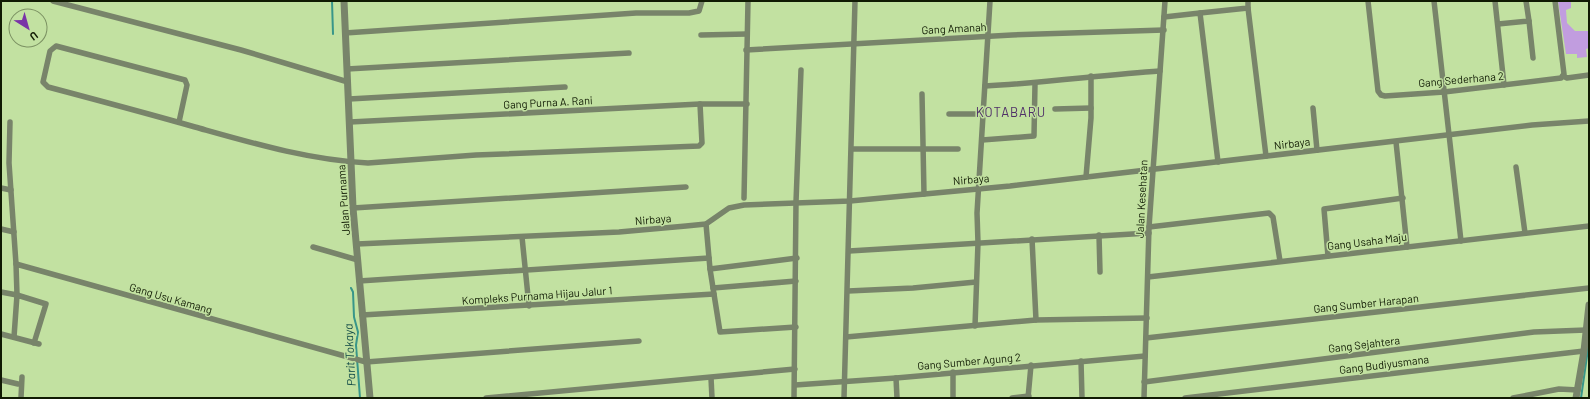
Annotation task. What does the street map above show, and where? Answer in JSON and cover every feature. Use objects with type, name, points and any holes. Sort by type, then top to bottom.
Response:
[{"type":"street","points":[[53,1],[241,50],[348,82]]},
{"type":"street","name":"Jalan Purnama","points":[[344,1],[353,208],[362,315],[360,361],[370,398]]},
{"type":"street","points":[[345,33],[636,13],[696,12],[700,8],[702,1]]},
{"type":"street","points":[[744,201],[748,1]]},
{"type":"street","points":[[844,398],[855,1]]},
{"type":"street","points":[[975,326],[978,243],[977,213],[990,1]]},
{"type":"street","name":"Jalan Kesehatan","points":[[1144,398],[1149,230],[1165,1]]},
{"type":"street","points":[[1248,1],[1266,156]]},
{"type":"street","name":"Gang Sederhana 2","points":[[1368,1],[1379,94],[1385,96],[1444,92],[1551,80],[1563,76],[1567,78],[1589,75]]},
{"type":"street","points":[[1434,1],[1461,241]]},
{"type":"street","points":[[1495,1],[1504,86]]},
{"type":"street","points":[[1526,1],[1533,58]]},
{"type":"street","points":[[1555,1],[1563,76]]},
{"type":"street","points":[[1164,17],[1248,8]]},
{"type":"street","points":[[1200,13],[1218,162]]},
{"type":"street","points":[[1498,24],[1529,21]]},
{"type":"street","name":"Gang Amanah","points":[[746,50],[989,36],[1164,30]]},
{"type":"street","points":[[701,35],[747,34]]},
{"type":"street","points":[[179,122],[187,86],[185,80],[56,46],[50,51],[43,82],[48,87],[244,141],[317,158],[352,162],[546,151],[699,146],[702,143],[700,104]]},
{"type":"street","points":[[347,69],[629,53]]},
{"type":"street","points":[[794,398],[797,258],[796,202],[801,70]]},
{"type":"street","points":[[985,86],[1035,84],[1091,76],[1160,71]]},
{"type":"street","points":[[1086,177],[1091,76]]},
{"type":"street","points":[[982,140],[1034,136],[1035,84]]},
{"type":"street","points":[[349,99],[565,87]]},
{"type":"street","points":[[922,94],[924,194]]},
{"type":"street","name":"Gang Purna A. Rani","points":[[350,122],[700,104],[747,104]]},
{"type":"street","points":[[1055,109],[1090,108]]},
{"type":"street","points":[[1313,108],[1317,150]]},
{"type":"street","points":[[949,114],[982,114]]},
{"type":"street","name":"Nirbaya","points":[[357,244],[522,237],[658,229],[706,224],[729,208],[744,201],[850,201],[924,194],[1086,177],[1448,135],[1589,121]]},
{"type":"street","points":[[10,122],[11,190],[17,295],[14,336]]},
{"type":"street","points":[[1396,142],[1407,247]]},
{"type":"street","points":[[852,149],[958,149]]},
{"type":"street","points":[[1516,167],[1525,233]]},
{"type":"street","points":[[353,208],[686,187]]},
{"type":"street","points":[[1,188],[11,190]]},
{"type":"street","points":[[1328,256],[1324,209],[1403,198]]},
{"type":"street","points":[[849,251],[1149,230],[1269,213],[1273,217],[1280,261]]},
{"type":"street","points":[[706,224],[710,268],[720,332],[796,327]]},
{"type":"street","name":"Gang Usaha Maju","points":[[1148,277],[1589,226]]},
{"type":"street","points":[[1,229],[14,232]]},
{"type":"street","points":[[1099,234],[1100,272]]},
{"type":"street","points":[[522,237],[529,306]]},
{"type":"street","points":[[1032,239],[1036,320]]},
{"type":"street","points":[[313,247],[358,260]]},
{"type":"street","points":[[359,281],[709,258]]},
{"type":"street","points":[[710,268],[797,258]]},
{"type":"street","name":"Gang Usu Kamang","points":[[16,264],[360,361]]},
{"type":"street","name":"Kompleks Purnama Hijau Jalur 1","points":[[362,315],[529,306],[713,291],[796,281]]},
{"type":"street","points":[[848,291],[913,288],[976,282]]},
{"type":"street","name":"Gang Sumber Harapan","points":[[1146,338],[1589,288]]},
{"type":"street","points":[[1,292],[17,295],[46,304],[36,343],[14,336],[1,334]]},
{"type":"street","points":[[1576,398],[1584,351],[1589,304]]},
{"type":"street","points":[[846,337],[1036,320],[1147,318]]},
{"type":"street","name":"Gang Sejahtera","points":[[1144,382],[1534,332],[1586,330]]},
{"type":"street","points":[[360,361],[639,341]]},
{"type":"street","name":"Gang Budiyusmana","points":[[1186,398],[1584,351]]},
{"type":"street","name":"Gang Sumber Agung 2","points":[[794,385],[896,378],[1145,356]]},
{"type":"street","points":[[1081,361],[1082,398]]},
{"type":"street","points":[[1012,398],[1028,397],[1031,365]]},
{"type":"street","points":[[486,398],[795,369]]},
{"type":"street","points":[[953,372],[953,398]]},
{"type":"street","points":[[22,377],[22,398]]},
{"type":"street","points":[[711,378],[712,398]]},
{"type":"street","points":[[896,378],[897,398]]},
{"type":"street","points":[[1,380],[18,384]]},
{"type":"street","points":[[1513,398],[1558,389],[1578,390]]},
{"type":"shaded area","points":[[1558,1],[1576,1],[1571,2],[1571,8],[1566,10],[1567,23],[1575,31],[1589,31],[1589,48],[1586,49],[1587,57],[1577,58],[1577,54],[1566,54]]},
{"type":"waterway","points":[[332,1],[333,34]]},
{"type":"waterway","name":"Parit Tokaya","points":[[351,288],[353,292],[354,317],[358,332],[356,345],[360,398]]},
{"type":"waterway","points":[[1581,398],[1589,342]]},
{"type":"district","name":"KOTABARU","points":[[1011,112]]}]
